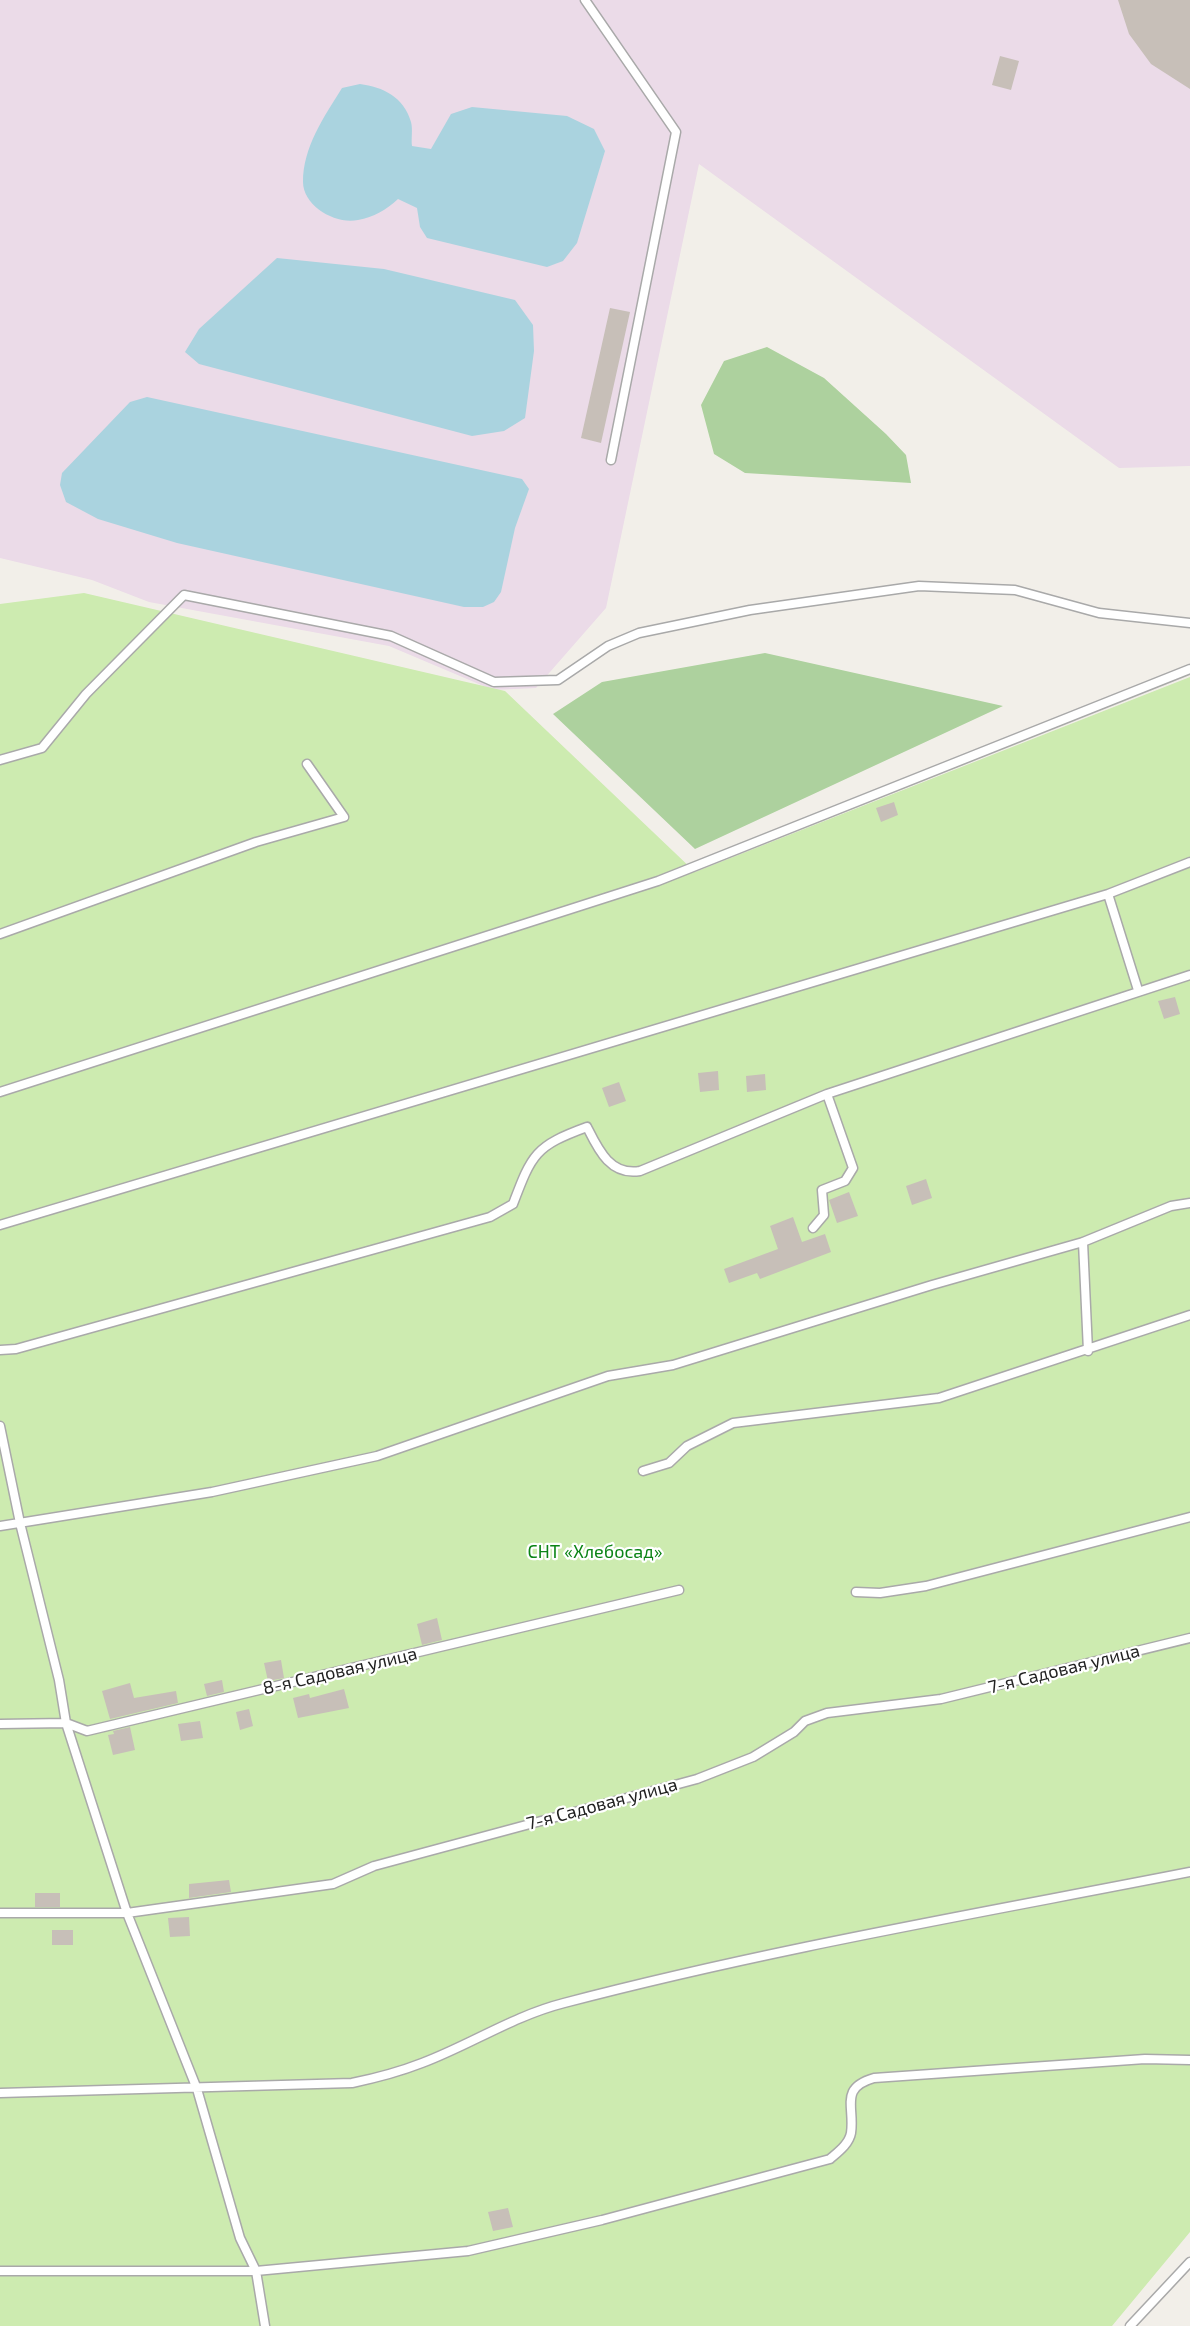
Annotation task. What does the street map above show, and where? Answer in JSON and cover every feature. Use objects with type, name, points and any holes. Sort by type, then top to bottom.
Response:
[{"type":"lane","points":[[585,0],[676,132],[611,460]]},
{"type":"lane","points":[[0,760],[42,748],[86,694],[184,595],[391,636],[494,682],[558,680],[608,646],[639,633],[750,610],[919,586],[1015,590],[1099,613],[1190,623]]},
{"type":"lane","points":[[0,1092],[658,881],[1190,669]]},
{"type":"lane","points":[[0,934],[256,842],[344,817],[307,764]]},
{"type":"lane","points":[[0,1225],[1108,894],[1190,862]]},
{"type":"lane","points":[[1108,894],[1138,990]]},
{"type":"lane","points":[[0,1350],[16,1349],[490,1216],[513,1204],[528,1162],[537,1152],[557,1138],[587,1127],[602,1156],[617,1167],[634,1172],[827,1095],[1138,990],[1190,975]]},
{"type":"lane","points":[[813,1228],[824,1215],[822,1190],[845,1181],[853,1168],[827,1095]]},
{"type":"lane","points":[[0,1526],[212,1492],[377,1456],[608,1376],[673,1365],[932,1285],[1083,1242],[1171,1206],[1190,1203]]},
{"type":"lane","points":[[1083,1242],[1088,1351]]},
{"type":"lane","points":[[643,1471],[669,1463],[687,1446],[733,1423],[939,1398],[1088,1351],[1190,1315]]},
{"type":"lane","points":[[0,1426],[20,1523],[59,1680],[66,1723],[128,1913],[197,2089],[240,2238],[256,2271],[265,2326]]},
{"type":"lane","points":[[856,1592],[880,1593],[926,1586],[1190,1517]]},
{"type":"lane","name":"8-я Садовая улица","points":[[0,1725],[66,1723],[87,1731],[679,1590]]},
{"type":"lane","name":"7-я Садовая улица","points":[[0,1913],[128,1913],[333,1884],[374,1866],[697,1779],[753,1757],[794,1732],[805,1721],[827,1713],[941,1699],[1190,1638]]},
{"type":"lane","points":[[0,2093],[352,2083],[423,2063],[510,2021],[562,2003],[803,1947],[1190,1872]]},
{"type":"lane","points":[[0,2271],[256,2271],[468,2251],[602,2220],[830,2159],[847,2144],[851,2133],[849,2099],[855,2088],[863,2081],[874,2078],[1145,2059],[1190,2060]]},
{"type":"lane","points":[[1130,2326],[1190,2262]]},
{"type":"shaded area","points":[[0,0],[1190,0],[1190,466],[1119,468],[699,164],[606,608],[536,688],[493,690],[389,646],[149,602],[92,580],[0,558]]},
{"type":"green space","points":[[767,347],[824,378],[886,434],[906,455],[911,483],[745,473],[714,454],[701,405],[724,361]]},
{"type":"green space","name":"СНТ «Хлебосад»","points":[[84,593],[505,691],[695,872],[1190,677],[1190,2232],[1112,2326],[0,2326],[0,604]]},
{"type":"green space","points":[[765,653],[1003,706],[695,849],[553,714],[602,682]]},
{"type":"water","points":[[360,84],[377,88],[398,100],[408,113],[411,122],[412,146],[431,149],[451,114],[472,107],[567,116],[594,129],[605,151],[577,243],[563,261],[547,267],[427,238],[420,227],[417,208],[398,199],[375,215],[349,221],[331,217],[315,206],[304,191],[303,182],[311,145],[322,121],[342,88]]},
{"type":"water","points":[[277,258],[384,269],[515,300],[533,325],[534,351],[525,418],[504,431],[472,436],[199,364],[185,352],[199,329]]},
{"type":"water","points":[[147,397],[522,479],[529,489],[515,528],[501,592],[494,602],[483,607],[464,607],[177,543],[98,519],[66,502],[60,485],[62,473],[130,402]]},
{"type":"building","points":[[1118,0],[1190,0],[1190,89],[1151,64],[1129,34]]},
{"type":"building","points":[[1000,56],[1019,61],[1011,90],[992,85]]},
{"type":"building","points":[[610,308],[630,312],[601,443],[581,438]]},
{"type":"building","points":[[894,802],[898,815],[881,822],[876,808]]},
{"type":"building","points":[[1175,997],[1180,1014],[1164,1019],[1158,1001]]},
{"type":"building","points":[[718,1071],[719,1090],[700,1092],[698,1073]]},
{"type":"building","points":[[765,1074],[766,1090],[747,1092],[746,1076]]},
{"type":"building","points":[[619,1082],[626,1101],[609,1107],[602,1088]]},
{"type":"building","points":[[926,1179],[932,1198],[912,1205],[906,1186]]},
{"type":"building","points":[[849,1192],[858,1216],[837,1223],[829,1200]]},
{"type":"building","points":[[793,1217],[802,1242],[825,1234],[831,1252],[760,1279],[757,1273],[729,1283],[724,1269],[778,1249],[770,1226]]},
{"type":"building","points":[[437,1618],[442,1640],[422,1645],[417,1624]]},
{"type":"building","points":[[281,1660],[284,1678],[268,1681],[264,1663]]},
{"type":"building","points":[[222,1680],[224,1692],[207,1696],[204,1684]]},
{"type":"building","points":[[130,1683],[134,1698],[176,1691],[178,1703],[110,1719],[102,1691]]},
{"type":"building","points":[[344,1689],[349,1708],[298,1718],[293,1698],[309,1694],[310,1698]]},
{"type":"building","points":[[249,1709],[253,1726],[240,1730],[236,1712]]},
{"type":"building","points":[[200,1721],[203,1738],[181,1741],[178,1724]]},
{"type":"building","points":[[130,1727],[135,1750],[113,1755],[108,1735],[114,1734],[113,1731]]},
{"type":"building","points":[[229,1880],[231,1892],[189,1898],[189,1884]]},
{"type":"building","points":[[35,1893],[60,1893],[60,1907],[35,1907]]},
{"type":"building","points":[[189,1917],[190,1936],[170,1937],[168,1918]]},
{"type":"building","points":[[52,1930],[73,1930],[73,1945],[52,1945]]},
{"type":"building","points":[[508,2208],[513,2227],[493,2231],[488,2212]]}]
